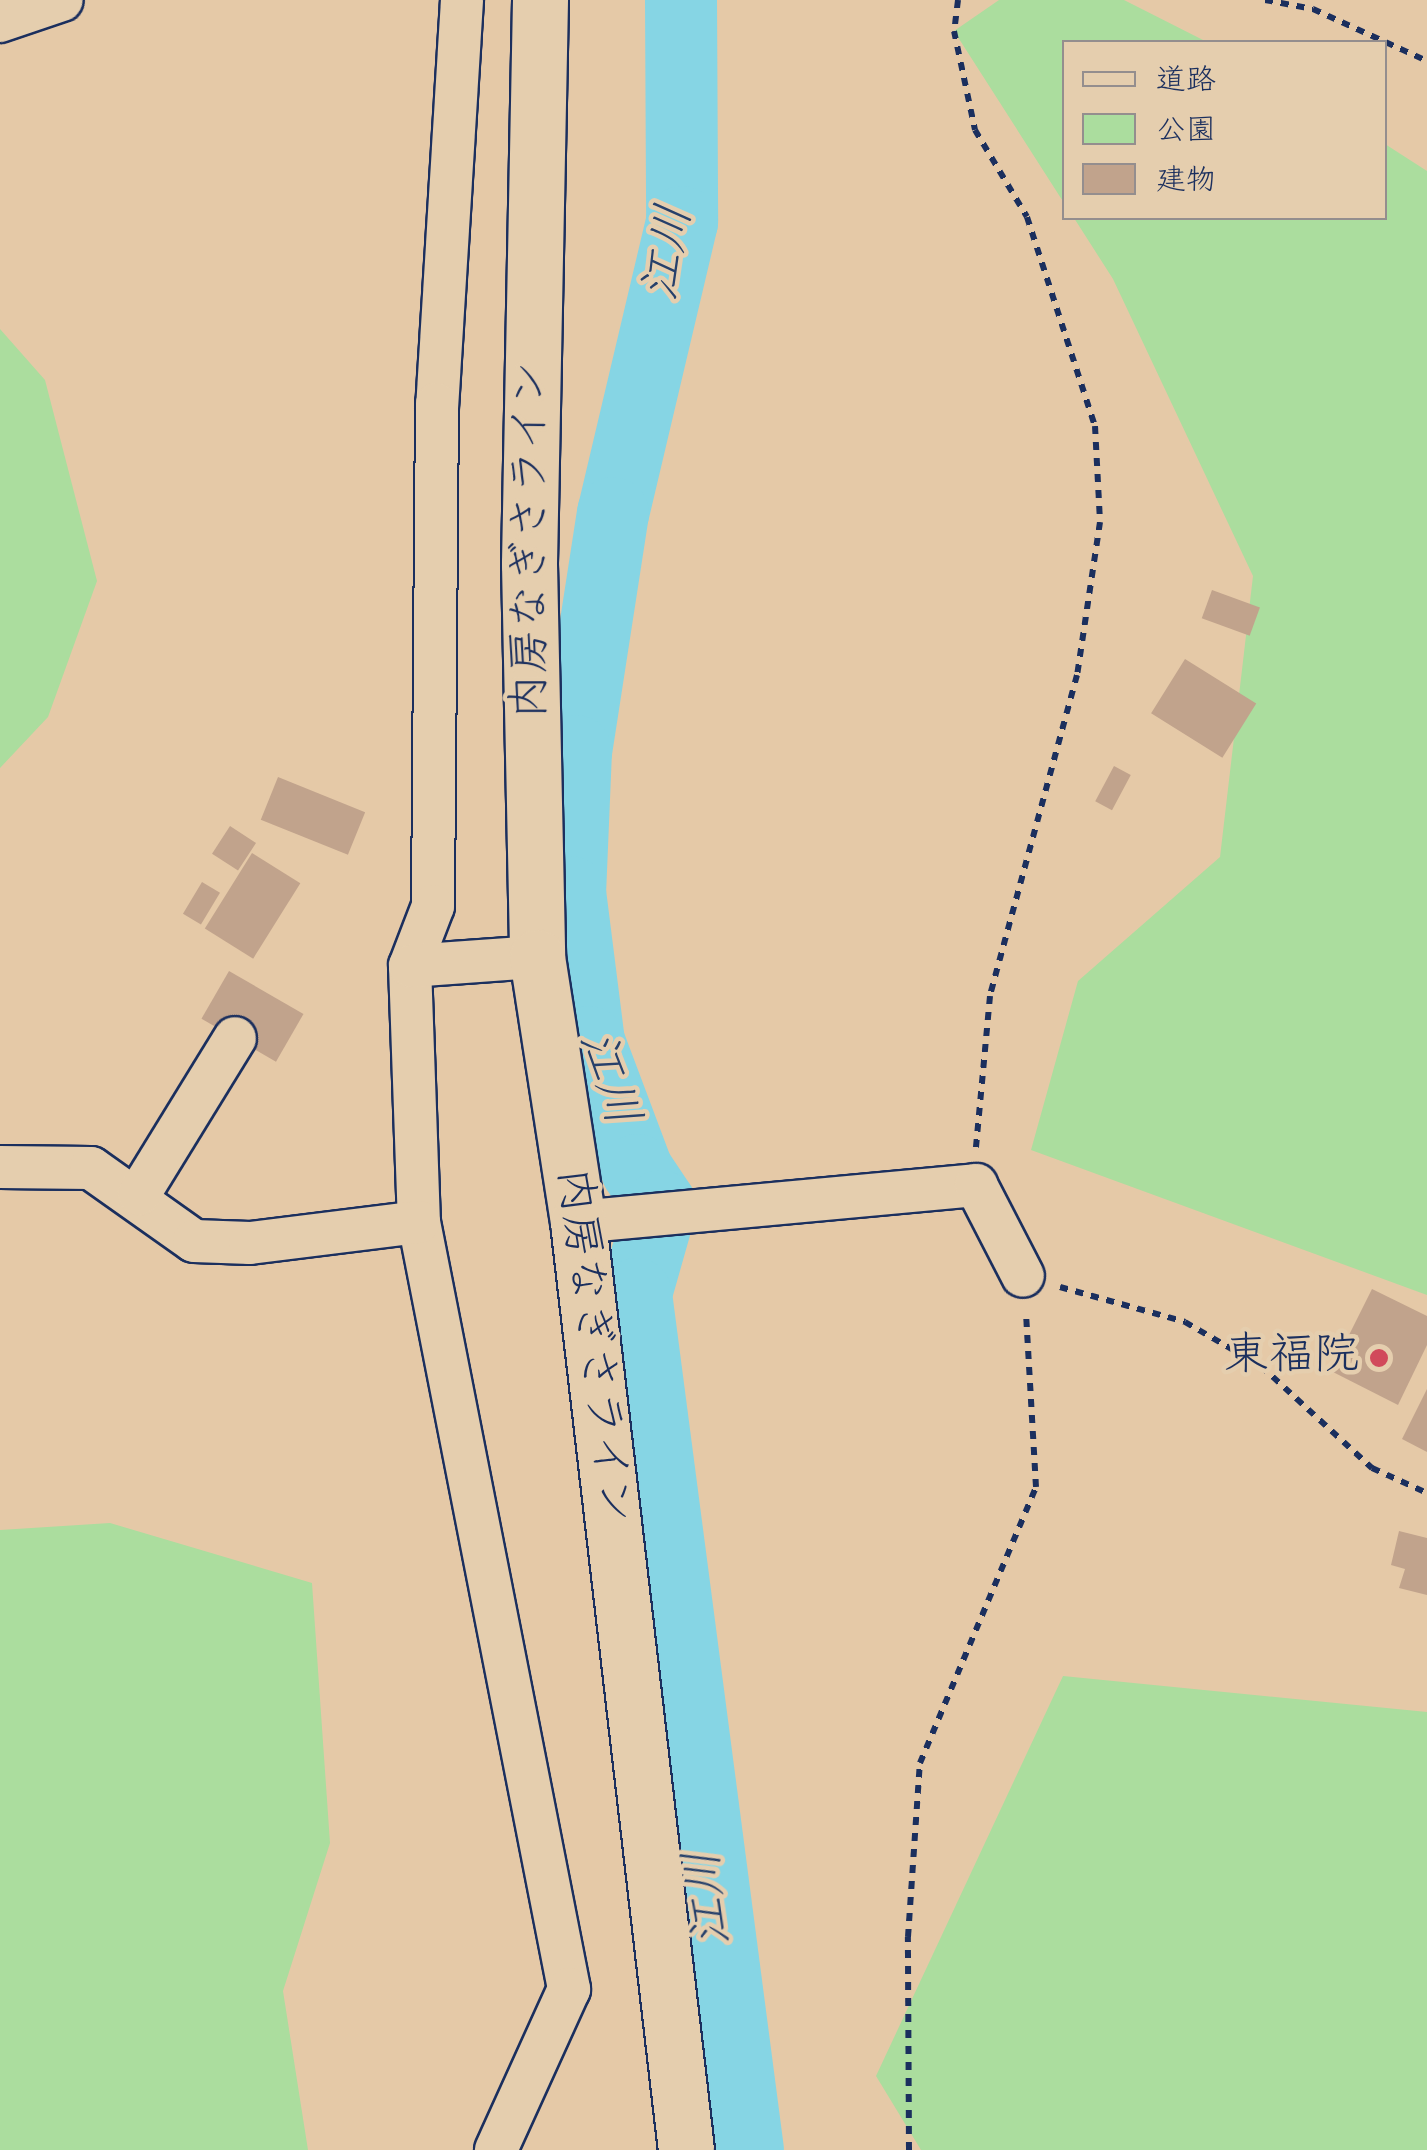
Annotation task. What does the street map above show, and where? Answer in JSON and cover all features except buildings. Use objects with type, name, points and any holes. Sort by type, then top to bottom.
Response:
[{"type":"highway","name":"内房なぎさライン","points":[[540,0],[529,564],[537,956],[578,1222],[686,2150]]},
{"type":"street","points":[[0,21],[62,0]]},
{"type":"street","points":[[462,0],[437,404],[433,906],[410,966],[420,1222],[570,1989],[496,2150]]},
{"type":"street","points":[[410,966],[537,956]]},
{"type":"street","points":[[139,1194],[236,1038]]},
{"type":"street","points":[[0,1168],[91,1168],[139,1194],[194,1240],[250,1244],[420,1222]]},
{"type":"street","points":[[578,1222],[696,1208],[976,1185],[1023,1276]]},
{"type":"path","points":[[958,0],[954,32],[975,130],[1027,218],[1095,426],[1100,522],[1077,675],[990,996],[976,1185]]},
{"type":"path","points":[[1265,0],[1313,9],[1381,40]]},
{"type":"path","points":[[1387,43],[1427,61]]},
{"type":"path","points":[[909,2150],[908,1937],[920,1763],[1036,1487],[1023,1276],[1184,1322],[1261,1366],[1372,1468],[1427,1493]]},
{"type":"green space","points":[[999,0],[1124,0],[1203,40],[1062,40],[1062,200],[954,31]]},
{"type":"green space","points":[[1387,145],[1427,171],[1427,1295],[1031,1150],[1078,981],[1220,857],[1253,576],[1113,279],[1075,220],[1387,220]]},
{"type":"green space","points":[[0,329],[45,380],[97,581],[48,717],[0,768]]},
{"type":"green space","points":[[110,1523],[312,1583],[330,1843],[283,1991],[308,2150],[0,2150],[0,1530]]},
{"type":"green space","points":[[1063,1676],[1427,1712],[1427,2150],[921,2150],[876,2076]]},
{"type":"waterway","name":"江川","points":[[681,0],[682,222],[613,513],[576,751],[570,892],[589,1042],[637,1170],[661,1206],[636,1294],[748,2150]]},
{"type":"place","name":"東福院","points":[[1379,1358]]}]
